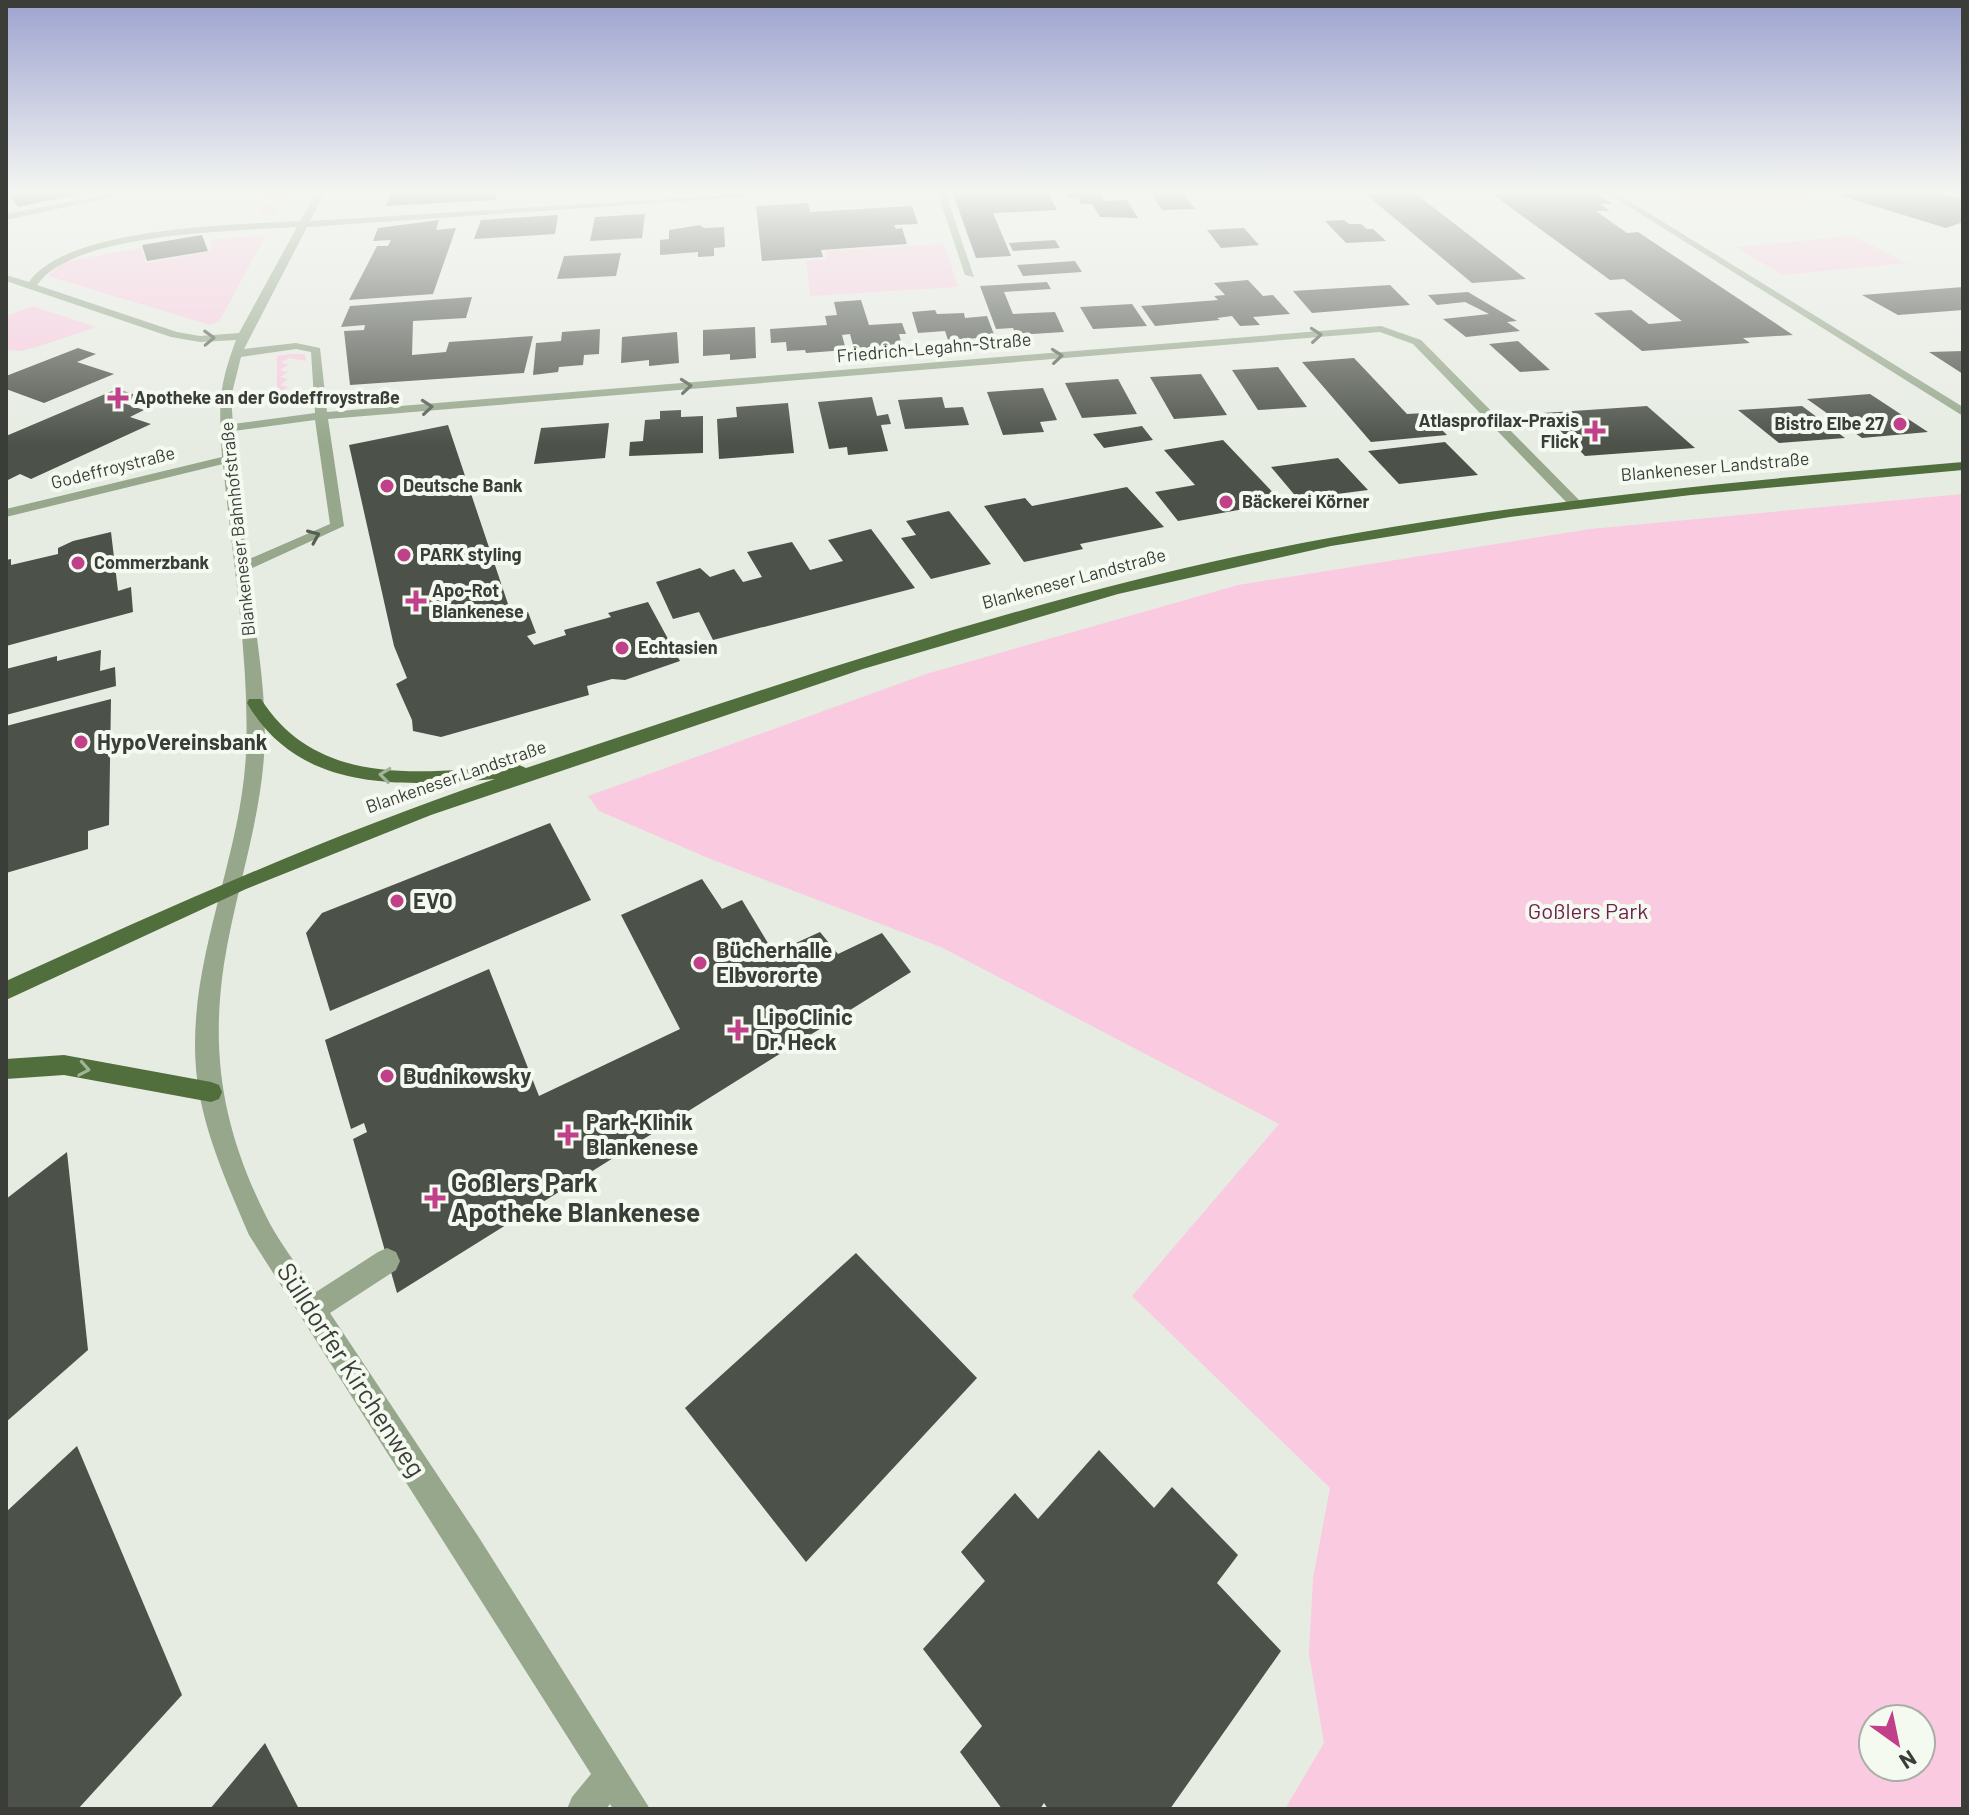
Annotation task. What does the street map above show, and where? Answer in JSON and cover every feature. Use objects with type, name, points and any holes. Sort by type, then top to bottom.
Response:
[{"type":"main road","name":"Blankeneser Landstraße","points":[[6,991],[233,887],[383,825],[925,642],[1086,596],[1246,559],[1399,530],[1575,503],[1963,466]]},
{"type":"main road","points":[[255,703],[270,727],[289,744],[308,755],[357,771],[404,777],[546,768]]},
{"type":"main road","points":[[6,1069],[64,1065],[211,1092]]},
{"type":"street","points":[[31,286],[41,276]]},
{"type":"street","name":"Blankeneser Bahnhofstraße","points":[[233,887],[254,768],[255,703],[225,397],[235,354],[274,276]]},
{"type":"street","points":[[1746,276],[1963,412]]},
{"type":"street","points":[[6,278],[175,335],[200,339],[243,336]]},
{"type":"street","name":"Friedrich-Legahn-Straße","points":[[227,428],[321,416],[1381,329],[1417,342],[1575,503]]},
{"type":"street","points":[[235,354],[296,346],[316,350],[321,416],[337,526],[242,567]]},
{"type":"street","name":"Godeffroystraße","points":[[6,513],[229,459]]},
{"type":"street","name":"Sülldorfer Kirchenweg","points":[[233,887],[214,963],[208,1015],[207,1068],[231,1164],[258,1227],[633,1809]]},
{"type":"street","points":[[311,1310],[387,1261]]},
{"type":"street","points":[[584,1809],[611,1776]]},
{"type":"green space","points":[[48,276],[244,276],[220,320],[210,325]]},
{"type":"green space","points":[[808,276],[954,276],[958,287],[810,296]]},
{"type":"green space","points":[[32,306],[96,327],[40,346],[20,351],[6,350],[6,316]]},
{"type":"green space","points":[[305,354],[306,361],[289,358],[281,362],[288,365],[280,370],[288,372],[280,377],[288,379],[280,385],[288,387],[279,392],[298,396],[306,391],[307,403],[277,403],[277,356]]},
{"type":"green space","name":"Goßlers Park","points":[[1963,494],[1963,1809],[1285,1809],[1324,1743],[1309,1654],[1313,1578],[1330,1488],[1132,1296],[1279,1124],[941,947],[708,858],[599,811],[588,796],[926,674],[1238,585],[1590,529]]},
{"type":"building","points":[[362,276],[439,276],[433,294],[349,300]]},
{"type":"building","points":[[558,276],[616,276],[616,276],[557,279]]},
{"type":"building","points":[[1463,276],[1522,276],[1526,279],[1472,283]]},
{"type":"building","points":[[1604,276],[1704,276],[1793,335],[1743,338],[1750,343],[1642,351],[1594,313],[1631,310],[1649,324],[1682,321],[1624,279],[1610,280]]},
{"type":"building","points":[[1248,280],[1263,296],[1273,295],[1290,314],[1253,317],[1260,325],[1240,326],[1232,316],[1217,318],[1220,320],[1155,326],[1141,306],[1218,300],[1214,296],[1225,295],[1214,283]]},
{"type":"building","points":[[1047,282],[1051,289],[1004,292],[1013,314],[1055,312],[1064,332],[1016,335],[1013,328],[996,329],[980,286]]},
{"type":"building","points":[[1390,285],[1410,305],[1312,313],[1293,291]]},
{"type":"building","points":[[1963,287],[1963,310],[1898,315],[1862,295]]},
{"type":"building","points":[[1468,292],[1517,321],[1507,322],[1520,331],[1466,337],[1443,319],[1489,314],[1465,302],[1437,305],[1428,295]]},
{"type":"building","points":[[472,297],[466,318],[413,321],[412,355],[446,352],[449,342],[533,336],[524,373],[350,385],[344,331],[364,330],[365,325],[341,327],[350,306]]},
{"type":"building","points":[[861,300],[869,325],[902,323],[906,334],[899,334],[902,345],[854,349],[850,334],[842,335],[846,350],[806,353],[805,350],[787,351],[786,342],[771,343],[770,329],[827,325],[825,316],[837,315],[834,302]]},
{"type":"building","points":[[1132,304],[1147,326],[1093,329],[1080,307]]},
{"type":"building","points":[[935,310],[937,314],[964,313],[965,318],[987,316],[995,337],[948,340],[945,331],[918,333],[912,312]]},
{"type":"building","points":[[755,327],[756,358],[730,360],[730,354],[703,356],[703,330]]},
{"type":"building","points":[[600,329],[599,354],[584,355],[583,365],[559,367],[558,372],[533,375],[536,343],[561,341],[562,332]]},
{"type":"building","points":[[677,332],[679,363],[649,366],[649,360],[621,363],[622,337]]},
{"type":"building","points":[[1518,341],[1550,370],[1520,372],[1489,344]]},
{"type":"building","points":[[78,348],[96,354],[77,362],[114,374],[44,403],[6,389],[6,376]]},
{"type":"building","points":[[1963,351],[1963,374],[1929,352]]},
{"type":"building","points":[[1354,358],[1407,414],[1425,413],[1447,435],[1371,442],[1302,362]]},
{"type":"building","points":[[1278,367],[1307,407],[1258,410],[1232,370]]},
{"type":"building","points":[[1201,374],[1227,415],[1174,419],[1150,377]]},
{"type":"building","points":[[1118,379],[1137,414],[1082,418],[1065,383]]},
{"type":"building","points":[[1043,388],[1057,420],[1040,422],[1044,432],[1003,435],[987,392]]},
{"type":"building","points":[[117,389],[139,396],[123,403],[144,410],[130,417],[151,424],[31,479],[20,474],[6,481],[6,436]]},
{"type":"building","points":[[1870,394],[1928,432],[1862,438],[1807,399]]},
{"type":"building","points":[[872,397],[877,416],[888,414],[891,424],[881,425],[888,451],[848,455],[847,447],[829,449],[818,402]]},
{"type":"building","points":[[942,397],[945,408],[963,407],[969,425],[905,429],[898,400]]},
{"type":"building","points":[[788,403],[794,453],[719,459],[717,419],[737,417],[736,407]]},
{"type":"building","points":[[1647,406],[1695,448],[1585,456],[1543,413]]},
{"type":"building","points":[[1802,406],[1845,438],[1779,443],[1738,410]]},
{"type":"building","points":[[681,410],[681,417],[703,416],[703,453],[629,456],[630,442],[643,441],[645,420],[660,419],[660,411]]},
{"type":"building","points":[[609,423],[605,458],[534,464],[541,428]]},
{"type":"building","points":[[448,425],[512,616],[528,612],[536,633],[527,636],[534,645],[566,635],[564,630],[611,617],[608,613],[648,602],[680,661],[625,680],[612,679],[587,686],[589,695],[441,737],[413,731],[412,720],[396,684],[407,678],[394,646],[349,445]]},
{"type":"building","points":[[1142,426],[1153,440],[1104,448],[1093,434]]},
{"type":"building","points":[[1223,440],[1282,502],[1178,521],[1155,492],[1195,485],[1164,450]]},
{"type":"building","points":[[1445,442],[1478,475],[1399,484],[1368,451]]},
{"type":"building","points":[[1338,458],[1368,490],[1298,499],[1271,467]]},
{"type":"building","points":[[1127,487],[1164,527],[1080,544],[1083,549],[1024,562],[984,506],[1025,498],[1032,506]]},
{"type":"building","points":[[949,511],[991,564],[931,579],[901,538],[916,535],[906,521]]},
{"type":"building","points":[[871,529],[915,588],[713,640],[699,612],[673,619],[656,582],[700,568],[710,577],[734,569],[743,582],[762,577],[747,552],[792,542],[810,570],[843,561],[828,540]]},
{"type":"building","points":[[111,532],[118,591],[131,587],[133,612],[6,646],[6,560],[11,559],[11,565],[58,554],[58,548],[73,541]]},
{"type":"building","points":[[101,650],[100,671],[115,667],[116,686],[6,715],[6,669],[57,656],[57,661]]},
{"type":"building","points":[[111,699],[109,825],[88,831],[88,849],[6,873],[6,726]]},
{"type":"building","points":[[550,823],[591,900],[330,1011],[306,933],[322,913]]},
{"type":"building","points":[[702,879],[722,909],[742,900],[774,953],[820,932],[838,954],[882,933],[911,972],[397,1293],[353,1139],[367,1132],[364,1123],[351,1129],[325,1040],[489,969],[539,1096],[680,1029],[621,915]]},
{"type":"building","points":[[67,1152],[88,1350],[6,1422],[6,1199]]},
{"type":"building","points":[[856,1253],[977,1378],[806,1562],[685,1408]]},
{"type":"building","points":[[77,1446],[182,1695],[78,1809],[6,1809],[6,1512]]},
{"type":"building","points":[[1099,1450],[1154,1508],[1172,1487],[1238,1555],[1217,1583],[1281,1651],[1170,1809],[1048,1809],[1044,1803],[1040,1809],[1002,1809],[960,1752],[982,1726],[923,1649],[985,1581],[961,1552],[1015,1493],[1038,1519]]},
{"type":"building","points":[[265,1743],[299,1809],[210,1809]]},
{"type":"place","name":"Apotheke an der Godeffroystraße","points":[[118,398]]},
{"type":"place","name":"Bistro Elbe 27","points":[[1900,424]]},
{"type":"place","name":"Atlasprofilax-Praxis Flick","points":[[1595,431]]},
{"type":"place","name":"Deutsche Bank","points":[[387,486]]},
{"type":"place","name":"Bäckerei Körner","points":[[1226,502]]},
{"type":"place","name":"PARK styling","points":[[404,555]]},
{"type":"place","name":"Commerzbank","points":[[78,563]]},
{"type":"place","name":"Apo-Rot Blankenese","points":[[416,601]]},
{"type":"place","name":"Echtasien","points":[[622,648]]},
{"type":"place","name":"HypoVereinsbank","points":[[81,742]]},
{"type":"place","name":"EVO","points":[[397,901]]},
{"type":"place","name":"Bücherhalle Elbvororte","points":[[700,963]]},
{"type":"place","name":"LipoClinic Dr. Heck","points":[[738,1030]]},
{"type":"place","name":"Budnikowsky","points":[[387,1076]]},
{"type":"place","name":"Park-Klinik Blankenese","points":[[568,1135]]},
{"type":"place","name":"Goßlers Park Apotheke Blankenese","points":[[435,1198]]}]
